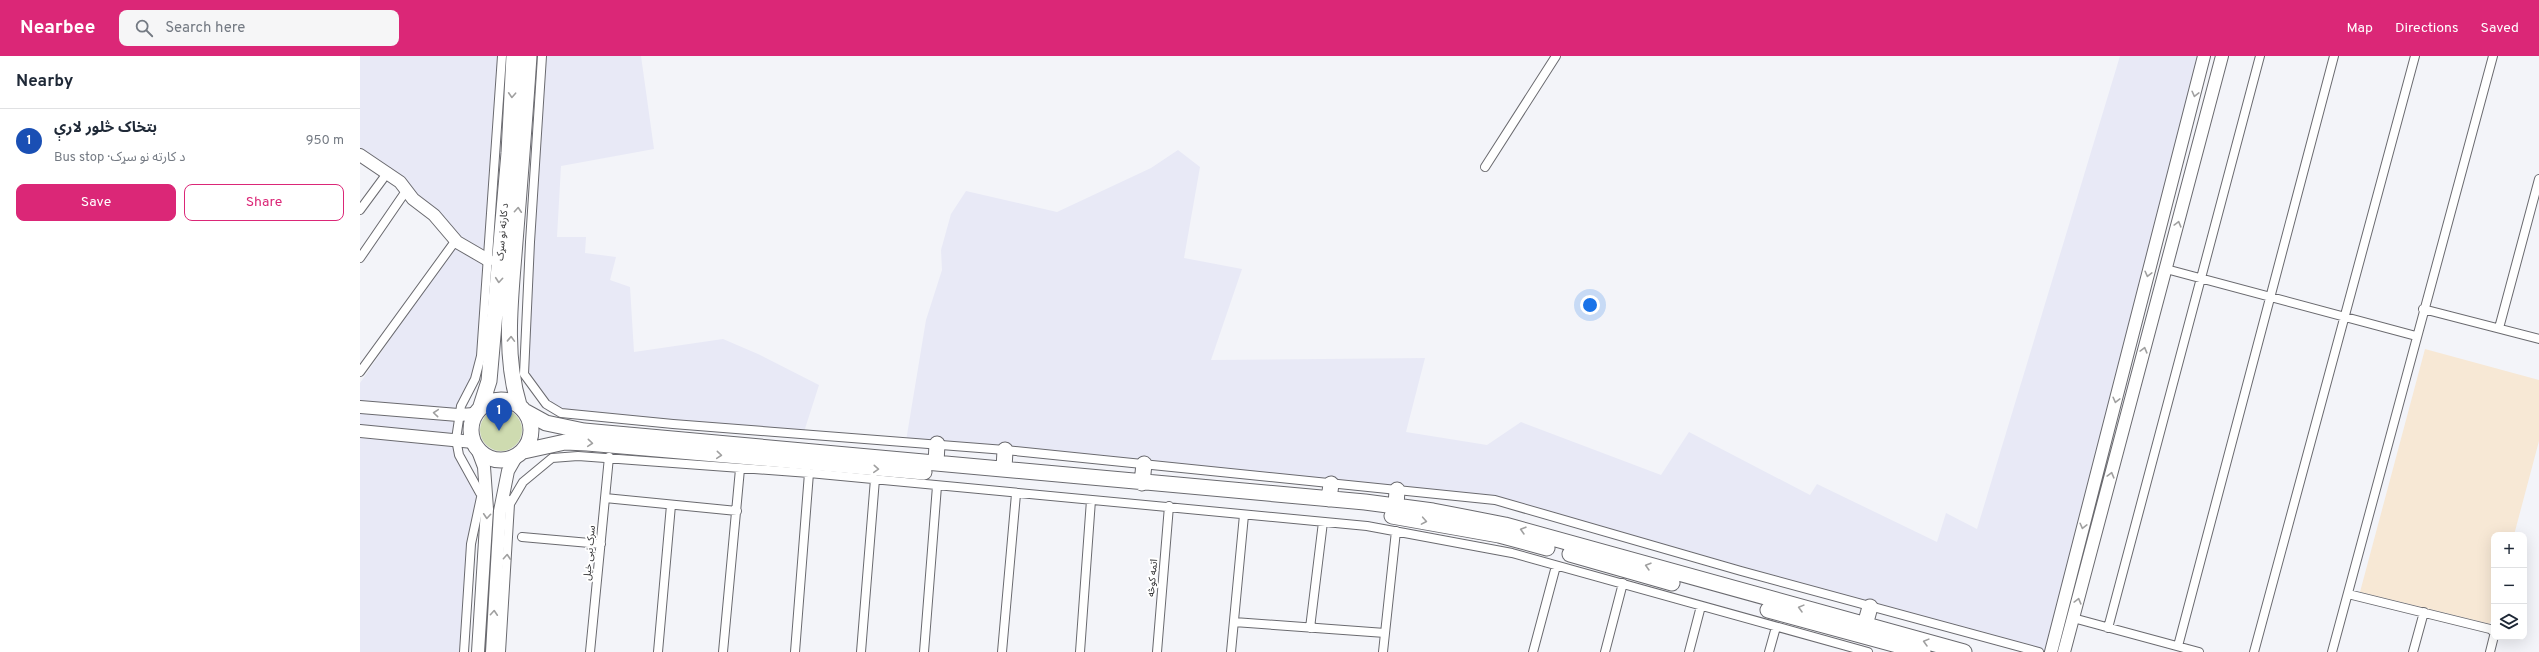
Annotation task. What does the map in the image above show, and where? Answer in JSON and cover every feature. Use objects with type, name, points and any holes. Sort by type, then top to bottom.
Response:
[{"type":"highway","name":"د کارته نو سړک","points":[[478,410],[490,381],[487,350],[509,154],[514,56]]},
{"type":"highway","name":"د کارته نو سړک","points":[[522,409],[512,383],[510,360],[513,267],[529,56]]},
{"type":"highway","points":[[1923,652],[1499,535],[1409,519],[1357,512],[939,473],[565,442],[496,460],[475,446],[470,433],[478,410],[500,399],[522,409],[546,423],[584,431],[1396,506],[1500,524],[1964,652]]},
{"type":"highway","points":[[520,454],[531,432],[522,409]]},
{"type":"highway","points":[[936,463],[937,444]]},
{"type":"highway","points":[[1004,470],[1005,450]]},
{"type":"highway","points":[[1142,483],[1144,464]]},
{"type":"highway","points":[[1329,499],[1331,484]]},
{"type":"highway","points":[[1396,506],[1397,490]]},
{"type":"highway","points":[[1865,625],[1870,607]]},
{"type":"street","points":[[464,652],[471,544],[483,488],[459,455],[456,439],[458,415],[487,350],[488,260],[502,56]]},
{"type":"street","points":[[524,374],[530,242],[542,56]]},
{"type":"street","points":[[1485,167],[1556,56]]},
{"type":"street","points":[[2051,652],[2204,56]]},
{"type":"street","points":[[2064,652],[2222,56]]},
{"type":"street","points":[[2108,628],[2260,56]]},
{"type":"street","points":[[2178,646],[2334,56]]},
{"type":"street","points":[[2254,652],[2346,317],[2415,56]]},
{"type":"street","points":[[2332,652],[2423,309],[2493,56]]},
{"type":"street","points":[[360,155],[388,172],[400,182],[406,191],[434,215],[456,240],[488,260]]},
{"type":"street","points":[[360,210],[388,172]]},
{"type":"street","points":[[2499,328],[2539,179]]},
{"type":"street","points":[[360,258],[406,191]]},
{"type":"street","points":[[360,372],[456,240]]},
{"type":"street","points":[[2166,269],[2416,336]]},
{"type":"street","points":[[2423,309],[2539,339]]},
{"type":"street","points":[[510,360],[524,374],[546,404],[562,413],[673,424],[1005,450],[1495,500],[1870,607],[2039,652]]},
{"type":"street","points":[[360,407],[458,415],[478,410]]},
{"type":"street","points":[[546,423],[562,413]]},
{"type":"street","points":[[360,431],[456,439],[475,446],[487,509],[478,652]]},
{"type":"street","points":[[501,652],[510,504],[522,482],[552,458],[565,442]]},
{"type":"street","points":[[492,652],[503,491],[508,471],[520,454]]},
{"type":"street","points":[[552,458],[578,456],[609,457],[740,469],[809,473],[1016,494],[1169,506],[1244,515],[1367,526],[1476,544],[1623,583],[1776,627],[1848,650],[1868,652]]},
{"type":"street","name":"سرک نبی خیل","points":[[590,652],[609,457]]},
{"type":"street","points":[[723,652],[740,469]]},
{"type":"street","points":[[795,652],[809,473]]},
{"type":"street","points":[[861,652],[875,479]]},
{"type":"street","points":[[924,652],[937,486]]},
{"type":"street","points":[[503,491],[510,504]]},
{"type":"street","points":[[1002,652],[1016,494]]},
{"type":"street","points":[[605,498],[736,511]]},
{"type":"street","points":[[1080,652],[1091,500]]},
{"type":"street","points":[[658,652],[671,505]]},
{"type":"street","name":"اتمه کوڅه","points":[[1157,652],[1169,506]]},
{"type":"street","points":[[1231,652],[1244,515]]},
{"type":"street","points":[[1310,628],[1322,522]]},
{"type":"street","points":[[1383,652],[1396,531]]},
{"type":"street","points":[[522,537],[601,544]]},
{"type":"street","points":[[1533,652],[1556,566]]},
{"type":"street","points":[[1605,652],[1623,583]]},
{"type":"street","points":[[2348,594],[2491,630]]},
{"type":"street","points":[[1689,652],[1701,606]]},
{"type":"street","points":[[2413,652],[2424,612]]},
{"type":"street","points":[[2073,618],[2200,652]]},
{"type":"street","points":[[1234,622],[1384,633]]},
{"type":"street","points":[[1769,652],[1776,627]]},
{"type":"street","points":[[2490,652],[2493,640]]},
{"type":"shaded area","points":[[360,56],[502,56],[481,356],[461,406],[456,439],[480,493],[464,652],[360,652],[360,383],[457,242],[434,215],[360,155]]},
{"type":"shaded area","points":[[542,56],[641,56],[654,149],[561,166],[557,237],[586,237],[585,253],[616,257],[610,280],[630,287],[634,352],[723,339],[758,354],[819,385],[803,435],[561,413],[546,404],[524,374]]},
{"type":"shaded area","points":[[2120,56],[2204,56],[2051,652],[2039,652],[1495,500],[906,441],[926,320],[942,270],[941,250],[951,214],[966,191],[1057,212],[1151,168],[1178,150],[1200,167],[1184,258],[1242,269],[1211,360],[1425,358],[1406,432],[1487,445],[1521,422],[1661,475],[1689,432],[1810,495],[1817,484],[1937,542],[1946,513],[1977,529]]},
{"type":"shaded area","points":[[2425,349],[2539,380],[2539,441],[2515,532],[2491,532],[2490,624],[2360,592]]},
{"type":"green space","points":[[501,409],[516,415],[522,430],[516,445],[501,451],[486,445],[480,430],[486,415]]},
{"type":"place","name":"بتخاک څلور لارې","points":[[499,431]]}]
